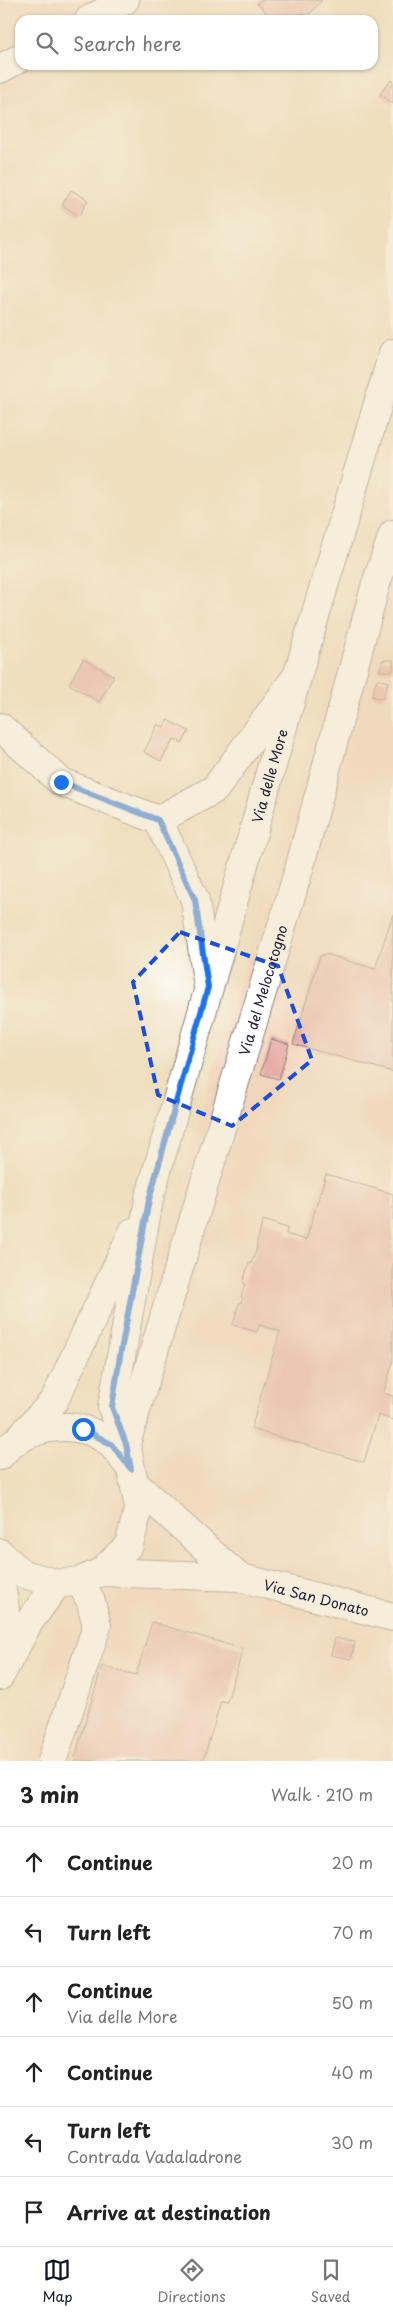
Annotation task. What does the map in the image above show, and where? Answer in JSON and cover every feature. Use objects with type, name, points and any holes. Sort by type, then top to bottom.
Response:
[{"type":"street","points":[[98,15],[125,0]]},
{"type":"street","points":[[0,69],[15,61]]},
{"type":"street","name":"Via delle More","points":[[149,1200],[298,674],[393,353]]},
{"type":"street","name":"Via del Melocotogno","points":[[131,1466],[299,870],[376,584],[393,534]]},
{"type":"street","points":[[158,820],[215,789],[298,674]]},
{"type":"street","points":[[0,727],[61,782],[158,820],[195,900],[208,987]]},
{"type":"street","points":[[0,1676],[29,1622],[80,1579],[129,1544],[140,1507],[131,1466],[112,1407],[149,1200]]},
{"type":"street","points":[[7,1448],[54,1401],[149,1200]]},
{"type":"street","points":[[7,1448],[51,1427],[83,1429],[111,1444],[238,1577]]},
{"type":"street","name":"Via San Donato","points":[[0,1553],[21,1573],[80,1579],[238,1577],[393,1617]]},
{"type":"street","points":[[52,1761],[97,1626],[91,1602],[80,1579]]},
{"type":"street","points":[[0,1580],[5,1609],[0,1676]]},
{"type":"highlighted area","points":[[180,932],[278,966],[312,1060],[232,1126],[158,1095],[133,982]]},
{"type":"shaded area","points":[[0,0],[185,0],[160,15],[15,15],[15,70],[70,70],[0,112]]},
{"type":"shaded area","points":[[393,458],[393,1761],[17,1761],[187,1161]]},
{"type":"building","points":[[260,0],[322,0],[309,15],[302,13],[300,15],[268,15],[257,3]]},
{"type":"building","points":[[391,80],[393,82],[393,104],[380,94]]},
{"type":"building","points":[[71,190],[88,200],[79,216],[62,205]]},
{"type":"building","points":[[83,659],[114,676],[99,702],[69,684]]},
{"type":"building","points":[[383,660],[393,660],[393,671],[379,671]]},
{"type":"building","points":[[377,679],[388,682],[383,699],[372,696]]},
{"type":"building","points":[[167,720],[189,731],[182,743],[174,739],[161,761],[144,752],[158,724],[164,727]]},
{"type":"building","points":[[393,914],[393,1072],[293,1044],[320,956],[326,954],[375,969]]},
{"type":"building","points":[[271,1039],[289,1044],[279,1079],[261,1074]]},
{"type":"building","points":[[326,1174],[393,1194],[393,1361],[384,1393],[393,1396],[393,1420],[378,1415],[364,1462],[251,1429],[280,1331],[259,1325],[257,1332],[233,1325],[239,1303],[241,1303],[243,1298],[241,1297],[245,1284],[243,1282],[249,1263],[251,1264],[257,1248],[263,1220],[287,1228],[286,1234],[306,1240]]},
{"type":"building","points":[[152,1622],[243,1649],[227,1702],[221,1701],[203,1761],[74,1761],[102,1666],[136,1675]]},
{"type":"building","points":[[335,1638],[355,1642],[351,1659],[331,1655]]},
{"type":"route","points":[[61,782],[158,820],[195,900],[208,987],[149,1200],[120,1356],[112,1407],[126,1444],[131,1469],[111,1444],[83,1429]]}]
